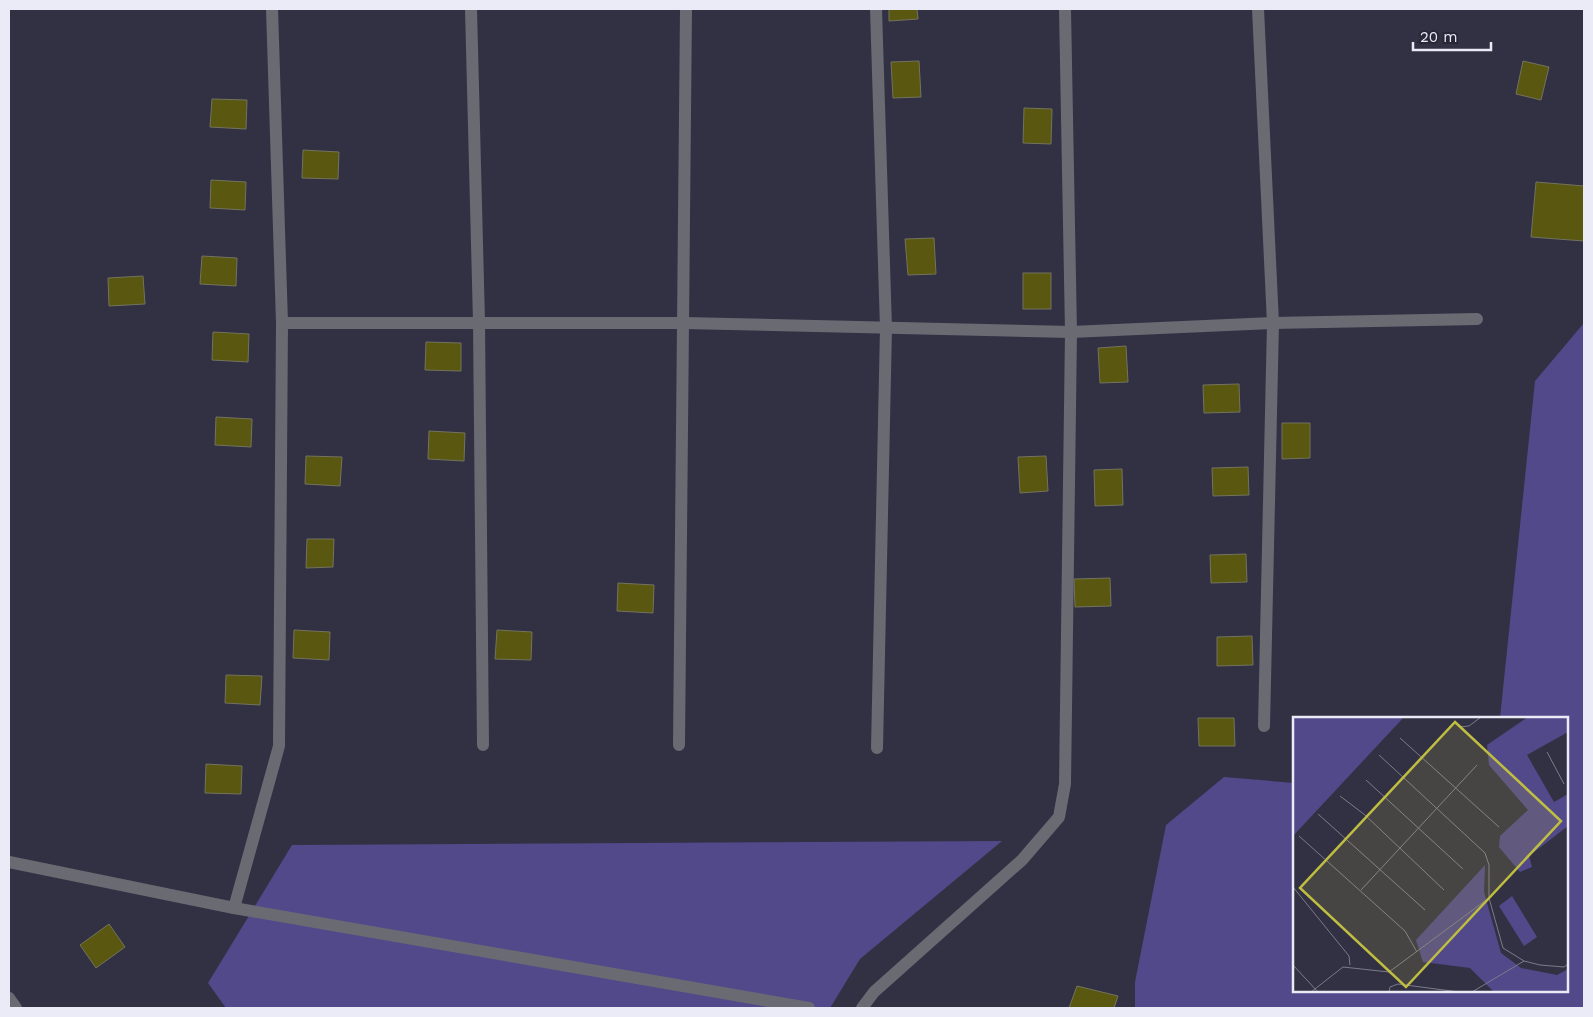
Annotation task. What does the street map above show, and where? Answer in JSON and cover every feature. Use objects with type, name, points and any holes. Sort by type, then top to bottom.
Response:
[{"type":"street","points":[[234,908],[280,746],[282,322],[272,9]]},
{"type":"street","points":[[471,9],[479,322],[483,745]]},
{"type":"street","points":[[679,745],[686,9]]},
{"type":"street","points":[[876,9],[886,328],[877,748]]},
{"type":"street","points":[[862,1008],[874,992],[1022,860],[1059,817],[1065,784],[1071,332],[1065,9]]},
{"type":"street","points":[[1258,9],[1273,323],[1264,726]]},
{"type":"street","points":[[282,322],[684,323],[1071,332],[1273,323],[1477,319]]},
{"type":"street","points":[[9,862],[234,908],[809,1008]]},
{"type":"street","points":[[9,998],[16,1008]]},
{"type":"shaded area","points":[[1584,323],[1584,1008],[1135,1008],[1135,982],[1166,825],[1224,777],[1293,783],[1293,992],[1568,992],[1568,717],[1500,717],[1535,381]]},
{"type":"shaded area","points":[[1002,841],[860,959],[830,1008],[226,1008],[208,983],[292,845]]},
{"type":"building","points":[[889,9],[917,9],[918,19],[889,21]]},
{"type":"building","points":[[919,61],[921,97],[893,98],[891,62]]},
{"type":"building","points":[[1523,61],[1549,67],[1541,100],[1516,94]]},
{"type":"building","points":[[212,99],[247,100],[246,129],[210,127]]},
{"type":"building","points":[[1024,108],[1052,109],[1051,144],[1023,143]]},
{"type":"building","points":[[303,150],[339,152],[338,179],[302,178]]},
{"type":"building","points":[[211,180],[246,182],[245,210],[210,208]]},
{"type":"building","points":[[1536,182],[1584,186],[1584,241],[1531,237]]},
{"type":"building","points":[[934,238],[936,274],[908,275],[905,239]]},
{"type":"building","points":[[202,256],[237,258],[236,286],[200,284]]},
{"type":"building","points":[[1023,273],[1051,273],[1051,309],[1023,309]]},
{"type":"building","points":[[143,276],[145,304],[109,306],[108,278]]},
{"type":"building","points":[[213,332],[249,334],[248,362],[212,360]]},
{"type":"building","points":[[426,342],[461,343],[461,371],[425,370]]},
{"type":"building","points":[[1126,346],[1128,382],[1100,383],[1098,348]]},
{"type":"building","points":[[1239,384],[1240,412],[1204,413],[1203,385]]},
{"type":"building","points":[[216,417],[252,419],[251,447],[215,445]]},
{"type":"building","points":[[1282,423],[1310,423],[1310,458],[1282,459]]},
{"type":"building","points":[[429,431],[465,433],[464,461],[428,459]]},
{"type":"building","points":[[306,456],[342,457],[340,486],[305,484]]},
{"type":"building","points":[[1046,456],[1048,491],[1020,493],[1018,457]]},
{"type":"building","points":[[1248,467],[1249,495],[1213,496],[1212,468]]},
{"type":"building","points":[[1122,469],[1123,505],[1095,506],[1094,470]]},
{"type":"building","points":[[307,539],[334,539],[333,567],[306,568]]},
{"type":"building","points":[[1246,554],[1247,582],[1211,583],[1210,555]]},
{"type":"building","points":[[1110,578],[1111,606],[1075,607],[1074,579]]},
{"type":"building","points":[[618,583],[654,585],[653,613],[617,611]]},
{"type":"building","points":[[294,630],[330,632],[329,660],[293,658]]},
{"type":"building","points":[[497,630],[532,632],[531,660],[495,659]]},
{"type":"building","points":[[1252,636],[1253,665],[1217,666],[1217,637]]},
{"type":"building","points":[[226,675],[262,676],[260,705],[225,703]]},
{"type":"building","points":[[1198,718],[1234,718],[1235,746],[1199,746]]},
{"type":"building","points":[[206,764],[242,766],[241,794],[205,793]]},
{"type":"building","points":[[109,924],[125,947],[96,968],[80,945]]},
{"type":"building","points":[[1077,986],[1118,996],[1114,1008],[1069,1008]]}]
